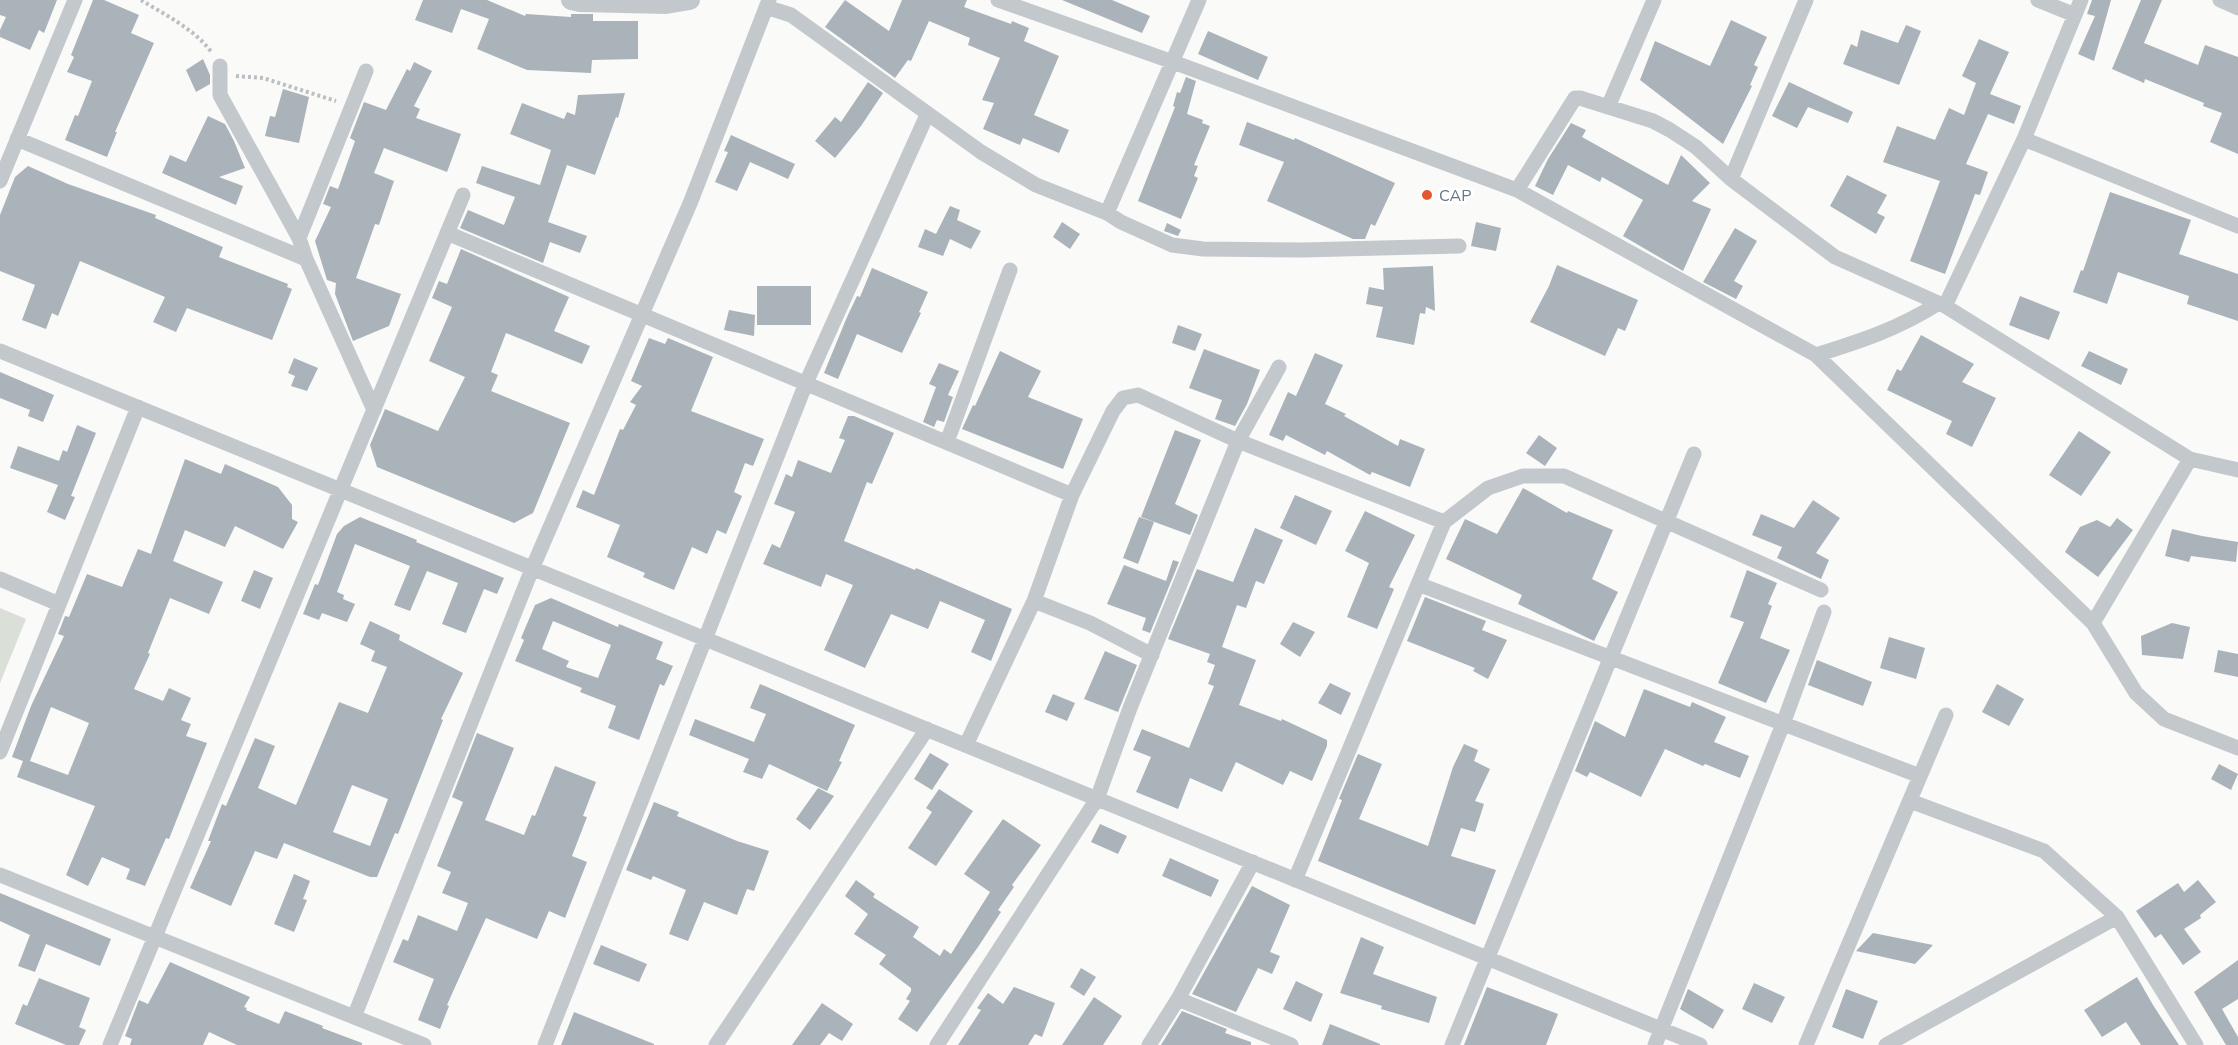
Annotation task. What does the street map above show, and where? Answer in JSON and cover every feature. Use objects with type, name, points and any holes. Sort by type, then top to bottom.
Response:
[{"type":"street","points":[[0,181],[75,0]]},
{"type":"street","points":[[571,0],[666,4],[690,0]]},
{"type":"street","points":[[998,0],[1173,62],[1517,190],[1816,355],[2093,623],[2136,693],[2164,719],[2238,748]]},
{"type":"street","points":[[1107,213],[1199,0]]},
{"type":"street","points":[[1608,108],[1654,0]]},
{"type":"street","points":[[1731,179],[1806,0]]},
{"type":"street","points":[[2038,0],[2075,15]]},
{"type":"street","points":[[1816,355],[1879,335],[1942,305],[2024,139],[2081,0]]},
{"type":"street","points":[[2220,0],[2238,8]]},
{"type":"street","points":[[354,1017],[532,568],[691,201],[767,3],[791,15],[981,152],[1036,185],[1107,213],[1155,238],[1186,248],[1303,250],[1459,246]]},
{"type":"street","points":[[220,66],[220,95],[299,238],[306,259],[374,410]]},
{"type":"street","points":[[299,238],[366,71]]},
{"type":"street","points":[[1517,190],[1572,101],[1580,98],[1653,121],[1696,147],[1731,179],[1835,257],[1942,305],[2190,459],[2238,471]]},
{"type":"street","points":[[545,1045],[806,383],[927,115]]},
{"type":"street","points":[[17,139],[306,259]]},
{"type":"street","points":[[2024,139],[2238,226]]},
{"type":"street","points":[[110,1045],[463,195]]},
{"type":"street","points":[[447,233],[1072,495]]},
{"type":"street","points":[[947,442],[1010,270]]},
{"type":"street","points":[[0,351],[1700,1045]]},
{"type":"street","points":[[937,1045],[1097,799],[1238,441],[1279,367]]},
{"type":"street","points":[[966,745],[1034,601],[1072,495],[1113,411],[1123,398],[1138,395],[1238,441],[1444,522]]},
{"type":"street","points":[[0,752],[138,407]]},
{"type":"street","points":[[1452,1045],[1694,454]]},
{"type":"street","points":[[2093,623],[2190,459]]},
{"type":"street","points":[[1295,880],[1444,522],[1488,488],[1523,476],[1564,476],[1821,590]]},
{"type":"street","points":[[0,579],[59,604]]},
{"type":"street","points":[[1418,584],[1920,776]]},
{"type":"street","points":[[1034,601],[1090,623],[1152,655]]},
{"type":"street","points":[[1655,1045],[1783,724],[1824,612]]},
{"type":"street","points":[[1806,1045],[1946,715]]},
{"type":"street","points":[[717,1045],[927,729]]},
{"type":"street","points":[[1910,801],[2044,852],[2117,917],[2196,1045]]},
{"type":"street","points":[[1149,1045],[1178,999],[1253,862]]},
{"type":"street","points":[[0,875],[424,1045]]},
{"type":"street","points":[[1886,1045],[2117,917]]},
{"type":"street","points":[[1178,999],[1287,1044]]},
{"type":"path","points":[[141,0],[179,23],[207,47],[220,66],[238,78],[263,78],[351,106]]},
{"type":"shaded area","points":[[0,608],[26,619],[0,683]]},
{"type":"building","points":[[0,0],[57,0],[44,33],[39,30],[30,50],[0,37],[0,30],[6,17],[0,15]]},
{"type":"building","points":[[93,0],[104,0],[139,15],[131,33],[154,43],[115,132],[117,132],[107,157],[65,140],[75,115],[78,116],[92,81],[67,72],[74,57],[71,55]]},
{"type":"building","points":[[423,0],[487,0],[525,16],[526,14],[571,17],[571,14],[593,14],[593,21],[638,21],[638,59],[592,60],[591,73],[527,70],[477,49],[489,19],[461,9],[452,33],[415,20]]},
{"type":"building","points":[[845,0],[889,31],[902,0],[967,0],[964,7],[1029,28],[1024,41],[1059,56],[1034,115],[1069,130],[1059,153],[1023,138],[1020,145],[983,129],[994,103],[982,100],[1000,58],[968,45],[970,38],[929,21],[911,61],[908,60],[895,78],[825,27]]},
{"type":"building","points":[[1062,0],[1112,0],[1150,16],[1142,33]]},
{"type":"building","points":[[2092,0],[2111,0],[2094,61],[2078,54],[2095,16],[2087,14]]},
{"type":"building","points":[[2141,0],[2162,0],[2144,43],[2198,65],[2205,45],[2238,57],[2238,154],[2210,142],[2222,113],[2203,106],[2204,103],[2145,79],[2144,83],[2112,69]]},
{"type":"building","points":[[1731,20],[1767,37],[1754,65],[1758,67],[1750,85],[1752,86],[1723,144],[1640,80],[1655,41],[1710,66]]},
{"type":"building","points":[[1906,25],[1921,31],[1899,85],[1843,64],[1851,44],[1857,47],[1861,30],[1898,43]]},
{"type":"building","points":[[1208,31],[1268,57],[1258,80],[1198,54]]},
{"type":"building","points":[[1979,39],[2009,52],[1990,94],[2021,106],[2014,124],[1988,114],[1966,164],[1988,172],[1980,195],[1975,194],[1945,274],[1910,261],[1940,181],[1883,162],[1897,126],[1935,140],[1949,108],[1964,115],[1976,83],[1962,76]]},
{"type":"building","points":[[203,59],[210,75],[210,84],[196,92],[186,70]]},
{"type":"building","points":[[414,62],[432,71],[414,106],[420,109],[416,118],[461,134],[447,172],[384,148],[374,173],[394,181],[379,225],[375,224],[356,278],[401,294],[389,326],[353,341],[335,294],[336,283],[327,280],[315,241],[331,207],[323,204],[330,186],[338,189],[355,141],[350,138],[364,102],[386,110],[407,69],[410,71]]},
{"type":"building","points":[[1186,77],[1196,81],[1187,114],[1203,120],[1202,123],[1210,126],[1194,165],[1198,166],[1194,176],[1198,178],[1181,219],[1138,201],[1175,107],[1173,106],[1177,92],[1180,93]]},
{"type":"building","points":[[868,82],[883,93],[861,126],[835,158],[815,141],[835,117],[841,122]]},
{"type":"building","points":[[1789,82],[1853,112],[1848,123],[1808,107],[1797,128],[1772,116]]},
{"type":"building","points":[[283,89],[309,97],[299,143],[265,136],[270,116],[275,117]]},
{"type":"building","points":[[625,93],[618,118],[616,117],[595,175],[567,165],[548,222],[587,236],[580,253],[550,242],[543,263],[460,228],[468,210],[504,225],[515,197],[476,183],[482,166],[540,185],[551,150],[510,134],[522,103],[564,119],[567,112],[575,115],[578,95]]},
{"type":"building","points":[[208,116],[225,124],[245,168],[219,177],[243,186],[236,205],[162,173],[170,155],[186,162]]},
{"type":"building","points":[[1247,122],[1294,140],[1295,138],[1395,183],[1375,226],[1371,224],[1365,239],[1353,239],[1267,201],[1284,162],[1239,145]]},
{"type":"building","points":[[1571,123],[1586,130],[1582,137],[1668,185],[1681,155],[1710,183],[1692,201],[1711,209],[1683,271],[1623,236],[1643,200],[1602,177],[1600,182],[1568,165],[1553,195],[1535,186],[1548,159]]},
{"type":"building","points":[[731,135],[795,164],[788,179],[750,162],[737,191],[715,182],[728,152],[724,151]]},
{"type":"building","points":[[28,166],[68,184],[156,215],[155,218],[223,247],[219,257],[288,284],[287,287],[292,289],[272,340],[187,308],[176,332],[153,322],[165,297],[80,261],[58,316],[52,313],[46,329],[22,320],[35,285],[0,271],[0,215],[15,177]]},
{"type":"building","points":[[1847,175],[1887,195],[1877,213],[1885,217],[1876,234],[1830,206]]},
{"type":"building","points":[[2110,192],[2191,220],[2179,254],[2238,274],[2238,321],[2187,304],[2189,296],[2118,272],[2107,304],[2073,292],[2081,270],[2083,271]]},
{"type":"building","points":[[950,206],[960,210],[957,220],[981,231],[971,249],[950,239],[943,256],[918,247],[925,229],[936,234]]},
{"type":"building","points":[[1062,222],[1080,234],[1070,249],[1053,237]]},
{"type":"building","points":[[1476,222],[1501,228],[1496,251],[1471,246]]},
{"type":"building","points":[[1167,223],[1181,230],[1178,236],[1164,231]]},
{"type":"building","points":[[1735,228],[1757,241],[1734,281],[1743,286],[1736,299],[1703,282]]},
{"type":"building","points":[[461,249],[569,297],[554,331],[590,346],[582,364],[506,333],[491,372],[498,375],[491,391],[570,423],[533,513],[514,523],[377,467],[370,445],[385,409],[438,431],[465,377],[429,361],[452,307],[432,298],[439,281],[447,284]]},
{"type":"building","points":[[1557,265],[1638,300],[1625,331],[1618,328],[1605,356],[1530,322]]},
{"type":"building","points":[[1433,266],[1435,311],[1426,307],[1425,314],[1420,313],[1414,345],[1376,337],[1383,307],[1366,304],[1369,287],[1384,290],[1383,268]]},
{"type":"building","points":[[872,268],[928,292],[902,353],[857,334],[838,379],[824,373],[847,317],[857,296],[860,297]]},
{"type":"building","points":[[757,286],[811,286],[811,325],[757,325]]},
{"type":"building","points":[[2020,296],[2060,312],[2049,340],[2009,325]]},
{"type":"building","points":[[729,310],[755,315],[754,336],[724,330]]},
{"type":"building","points":[[1178,325],[1202,334],[1195,351],[1172,343]]},
{"type":"building","points":[[1921,335],[1974,364],[1962,382],[1996,398],[1972,447],[1946,434],[1952,421],[1887,390],[1897,369],[1901,371]]},
{"type":"building","points":[[649,338],[665,344],[668,338],[713,357],[691,411],[764,439],[753,466],[745,463],[734,492],[742,496],[726,534],[717,530],[707,554],[692,547],[674,590],[643,577],[645,573],[607,557],[620,525],[576,507],[583,490],[594,495],[620,429],[623,430],[636,405],[630,402],[642,386],[631,381]]},
{"type":"building","points":[[1204,349],[1260,370],[1247,404],[1235,426],[1215,419],[1222,400],[1189,388]]},
{"type":"building","points":[[1000,351],[1041,371],[1028,397],[1083,419],[1063,469],[962,429]]},
{"type":"building","points":[[2089,351],[2128,369],[2121,385],[2081,366]]},
{"type":"building","points":[[1315,353],[1343,365],[1325,404],[1346,414],[1344,416],[1398,446],[1400,439],[1425,449],[1410,487],[1372,472],[1370,475],[1327,451],[1325,455],[1286,435],[1283,441],[1269,435],[1288,392],[1296,396]]},
{"type":"building","points":[[294,358],[318,368],[307,391],[291,386],[295,376],[288,373]]},
{"type":"building","points":[[939,363],[959,371],[948,395],[953,397],[944,422],[937,420],[934,427],[923,422],[936,387],[929,384]]},
{"type":"building","points":[[0,372],[54,395],[43,422],[28,416],[30,410],[0,398]]},
{"type":"building","points":[[848,416],[854,416],[894,433],[872,484],[867,482],[844,541],[915,570],[916,568],[1012,609],[991,661],[971,652],[985,620],[940,601],[928,629],[891,614],[865,668],[824,650],[853,585],[826,574],[821,587],[763,564],[772,544],[780,548],[795,512],[774,504],[786,474],[792,477],[798,460],[831,473],[845,440],[839,438]]},
{"type":"building","points":[[77,425],[96,433],[71,496],[75,497],[65,520],[47,512],[58,485],[10,468],[18,446],[59,461],[63,450],[67,452]]},
{"type":"building","points":[[1175,430],[1201,440],[1175,504],[1198,515],[1190,535],[1141,517]]},
{"type":"building","points":[[2079,431],[2111,452],[2081,496],[2049,475]]},
{"type":"building","points":[[1539,435],[1557,448],[1545,466],[1526,453]]},
{"type":"building","points":[[185,459],[221,474],[225,464],[278,487],[292,505],[292,519],[298,522],[283,549],[235,526],[225,547],[185,530],[173,561],[223,582],[209,614],[170,598],[148,653],[150,654],[134,689],[163,701],[169,688],[191,698],[181,720],[191,724],[186,736],[207,743],[169,839],[166,838],[145,886],[126,879],[130,869],[102,857],[88,886],[66,875],[95,806],[17,777],[23,761],[12,757],[31,706],[64,636],[58,634],[65,616],[69,617],[87,574],[122,587],[138,549],[151,554]],"holes":[[[51,707],[89,723],[68,775],[30,761]]]},
{"type":"building","points":[[1523,488],[1567,513],[1568,511],[1613,530],[1592,579],[1618,592],[1594,641],[1518,604],[1522,595],[1446,559],[1465,519],[1497,534]]},
{"type":"building","points":[[1295,495],[1332,511],[1316,545],[1280,528]]},
{"type":"building","points":[[1813,500],[1840,518],[1816,553],[1829,560],[1821,579],[1777,558],[1782,547],[1752,535],[1761,514],[1794,528]]},
{"type":"building","points":[[1365,511],[1415,535],[1389,587],[1394,589],[1377,629],[1347,617],[1369,563],[1345,551]]},
{"type":"building","points":[[360,517],[504,578],[497,594],[484,589],[466,633],[442,624],[458,583],[427,571],[410,611],[394,605],[410,566],[355,544],[337,592],[344,595],[343,599],[355,604],[347,622],[322,613],[319,620],[303,614],[315,584],[318,585],[337,534],[344,526]]},
{"type":"building","points":[[1139,517],[1154,522],[1138,564],[1123,558]]},
{"type":"building","points":[[2117,518],[2133,530],[2098,577],[2065,552],[2080,527],[2097,520],[2110,527]]},
{"type":"building","points":[[1255,528],[1283,540],[1264,584],[1256,581],[1246,608],[1237,605],[1222,647],[1256,660],[1239,705],[1281,721],[1282,719],[1327,740],[1327,746],[1312,781],[1290,771],[1283,785],[1236,762],[1222,792],[1190,778],[1178,809],[1136,792],[1151,757],[1133,750],[1142,729],[1189,748],[1214,686],[1208,684],[1215,665],[1207,662],[1210,654],[1168,639],[1197,569],[1233,582]]},
{"type":"building","points":[[2172,529],[2238,542],[2236,562],[2191,556],[2189,562],[2165,556]]},
{"type":"building","points":[[1173,560],[1179,562],[1150,633],[1142,630],[1146,618],[1107,604],[1124,565],[1166,581]]},
{"type":"building","points":[[254,570],[273,578],[260,609],[241,601]]},
{"type":"building","points":[[1747,570],[1777,583],[1768,604],[1772,606],[1760,638],[1790,650],[1766,703],[1718,683],[1744,622],[1730,617]]},
{"type":"building","points":[[1425,597],[1486,621],[1482,630],[1507,640],[1488,679],[1473,671],[1475,668],[1407,641]]},
{"type":"building","points":[[551,598],[618,627],[619,624],[663,642],[656,659],[673,666],[664,686],[660,684],[639,740],[608,728],[616,706],[580,692],[582,688],[515,661],[524,640],[521,638],[535,605]],"holes":[[[553,621],[611,645],[598,678],[566,667],[569,661],[542,649]]]},
{"type":"building","points":[[370,621],[400,635],[399,640],[463,673],[441,719],[443,720],[398,834],[395,833],[377,877],[370,877],[284,843],[277,859],[255,851],[231,906],[190,888],[211,841],[208,841],[222,804],[226,806],[255,738],[275,746],[258,788],[296,805],[339,702],[368,713],[387,667],[371,661],[375,651],[360,644]],"holes":[[[352,785],[388,799],[370,846],[333,832]]]},
{"type":"building","points":[[1293,622],[1315,632],[1300,657],[1280,644]]},
{"type":"building","points":[[2172,623],[2190,627],[2183,659],[2142,655],[2141,636]]},
{"type":"building","points":[[1889,637],[1925,648],[1916,679],[1880,668]]},
{"type":"building","points":[[2218,650],[2238,654],[2238,677],[2214,672]]},
{"type":"building","points":[[1105,651],[1137,665],[1118,712],[1084,699]]},
{"type":"building","points":[[1817,660],[1872,682],[1863,706],[1808,685]]},
{"type":"building","points":[[1330,683],[1351,693],[1341,715],[1318,703]]},
{"type":"building","points":[[760,684],[855,725],[839,761],[842,762],[827,791],[769,764],[762,779],[743,772],[749,759],[689,735],[695,719],[754,742],[766,714],[750,708]]},
{"type":"building","points":[[1997,684],[2024,699],[2009,726],[1982,712]]},
{"type":"building","points":[[1644,689],[1690,707],[1692,702],[1726,717],[1714,742],[1749,756],[1740,778],[1705,764],[1703,766],[1665,749],[1641,797],[1590,772],[1587,777],[1575,771],[1595,721],[1625,737]]},
{"type":"building","points":[[1053,694],[1075,703],[1067,721],[1045,712]]},
{"type":"building","points":[[477,733],[514,748],[485,820],[524,835],[532,815],[535,816],[555,766],[596,782],[583,816],[587,817],[572,856],[587,862],[565,918],[549,911],[537,939],[486,918],[447,1005],[449,1006],[440,1029],[418,1020],[434,979],[393,962],[403,939],[408,941],[418,915],[457,931],[468,903],[442,893],[451,872],[437,866],[463,802],[452,797]]},
{"type":"building","points":[[1464,744],[1478,750],[1474,761],[1490,769],[1475,801],[1484,804],[1475,832],[1461,828],[1451,856],[1496,870],[1475,925],[1318,861],[1342,800],[1339,799],[1358,754],[1382,764],[1359,819],[1428,846],[1453,767]]},
{"type":"building","points":[[930,753],[949,764],[932,790],[914,779]]},
{"type":"building","points":[[2219,764],[2238,774],[2231,790],[2211,779]]},
{"type":"building","points":[[818,788],[834,796],[810,830],[796,819]]},
{"type":"building","points":[[939,789],[973,811],[936,866],[908,848],[932,812],[926,808]]},
{"type":"building","points":[[654,802],[679,812],[677,816],[737,841],[769,851],[754,891],[747,889],[737,915],[704,902],[688,941],[669,934],[686,890],[653,876],[651,880],[626,870]]},
{"type":"building","points":[[1003,819],[1041,845],[1012,885],[1014,887],[998,910],[1001,912],[978,947],[917,1032],[898,1019],[910,1001],[906,999],[911,988],[879,964],[886,955],[854,934],[868,914],[845,896],[856,880],[875,894],[873,897],[919,927],[913,937],[940,956],[944,949],[951,954],[990,892],[964,874]]},
{"type":"building","points":[[1100,824],[1127,836],[1118,854],[1091,842]]},
{"type":"building","points":[[1170,858],[1219,880],[1211,897],[1162,876]]},
{"type":"building","points":[[294,874],[310,881],[303,899],[307,900],[294,932],[274,924]]},
{"type":"building","points":[[2198,880],[2216,902],[2200,915],[2201,918],[2184,929],[2201,952],[2183,965],[2161,934],[2155,938],[2136,911],[2178,883],[2184,892]]},
{"type":"building","points":[[1252,886],[1290,905],[1270,952],[1280,956],[1272,974],[1258,968],[1236,1012],[1192,994]]},
{"type":"building","points":[[0,893],[111,939],[100,966],[46,944],[35,972],[18,966],[30,935],[0,921]]},
{"type":"building","points":[[1873,933],[1933,945],[1915,964],[1856,951]]},
{"type":"building","points":[[1361,937],[1384,947],[1373,974],[1437,997],[1429,1023],[1381,1009],[1382,1006],[1340,993]]},
{"type":"building","points":[[601,945],[647,964],[639,982],[593,964]]},
{"type":"building","points":[[2238,960],[2238,999],[2222,1009],[2238,1037],[2238,1045],[2226,1045],[2194,992]]},
{"type":"building","points":[[170,962],[250,997],[244,1007],[247,1008],[246,1010],[279,1024],[285,1011],[362,1043],[362,1045],[237,1045],[209,1032],[203,1045],[130,1045],[132,1039],[125,1036],[139,1000],[148,1004]]},
{"type":"building","points":[[1081,968],[1096,977],[1084,996],[1070,987]]},
{"type":"building","points":[[2137,977],[2179,1045],[2141,1045],[2126,1022],[2102,1037],[2084,1010]]},
{"type":"building","points":[[39,978],[90,998],[79,1027],[86,1030],[79,1045],[66,1045],[15,1024],[23,1004],[27,1006]]},
{"type":"building","points":[[1296,981],[1323,994],[1311,1022],[1283,1009]]},
{"type":"building","points":[[1754,983],[1785,997],[1772,1023],[1742,1009]]},
{"type":"building","points":[[1014,987],[1055,1003],[1042,1037],[1035,1034],[1028,1045],[958,1045],[981,1010],[977,1008],[988,993],[1003,1004]]},
{"type":"building","points":[[1487,987],[1558,1014],[1546,1045],[1464,1045]]},
{"type":"building","points":[[1688,989],[1724,1010],[1713,1029],[1680,1009]]},
{"type":"building","points":[[1846,989],[1878,1001],[1863,1039],[1832,1027]]},
{"type":"building","points":[[1094,997],[1122,1016],[1103,1045],[1062,1045]]},
{"type":"building","points":[[822,1003],[853,1024],[842,1041],[829,1033],[820,1045],[792,1045]]},
{"type":"building","points":[[1182,1011],[1227,1029],[1225,1033],[1251,1042],[1251,1045],[1161,1045]]},
{"type":"building","points":[[574,1012],[654,1044],[654,1045],[561,1045]]},
{"type":"building","points":[[1330,1024],[1380,1044],[1380,1045],[1322,1045]]},
{"type":"place","name":"CAP","points":[[1427,195]]}]
